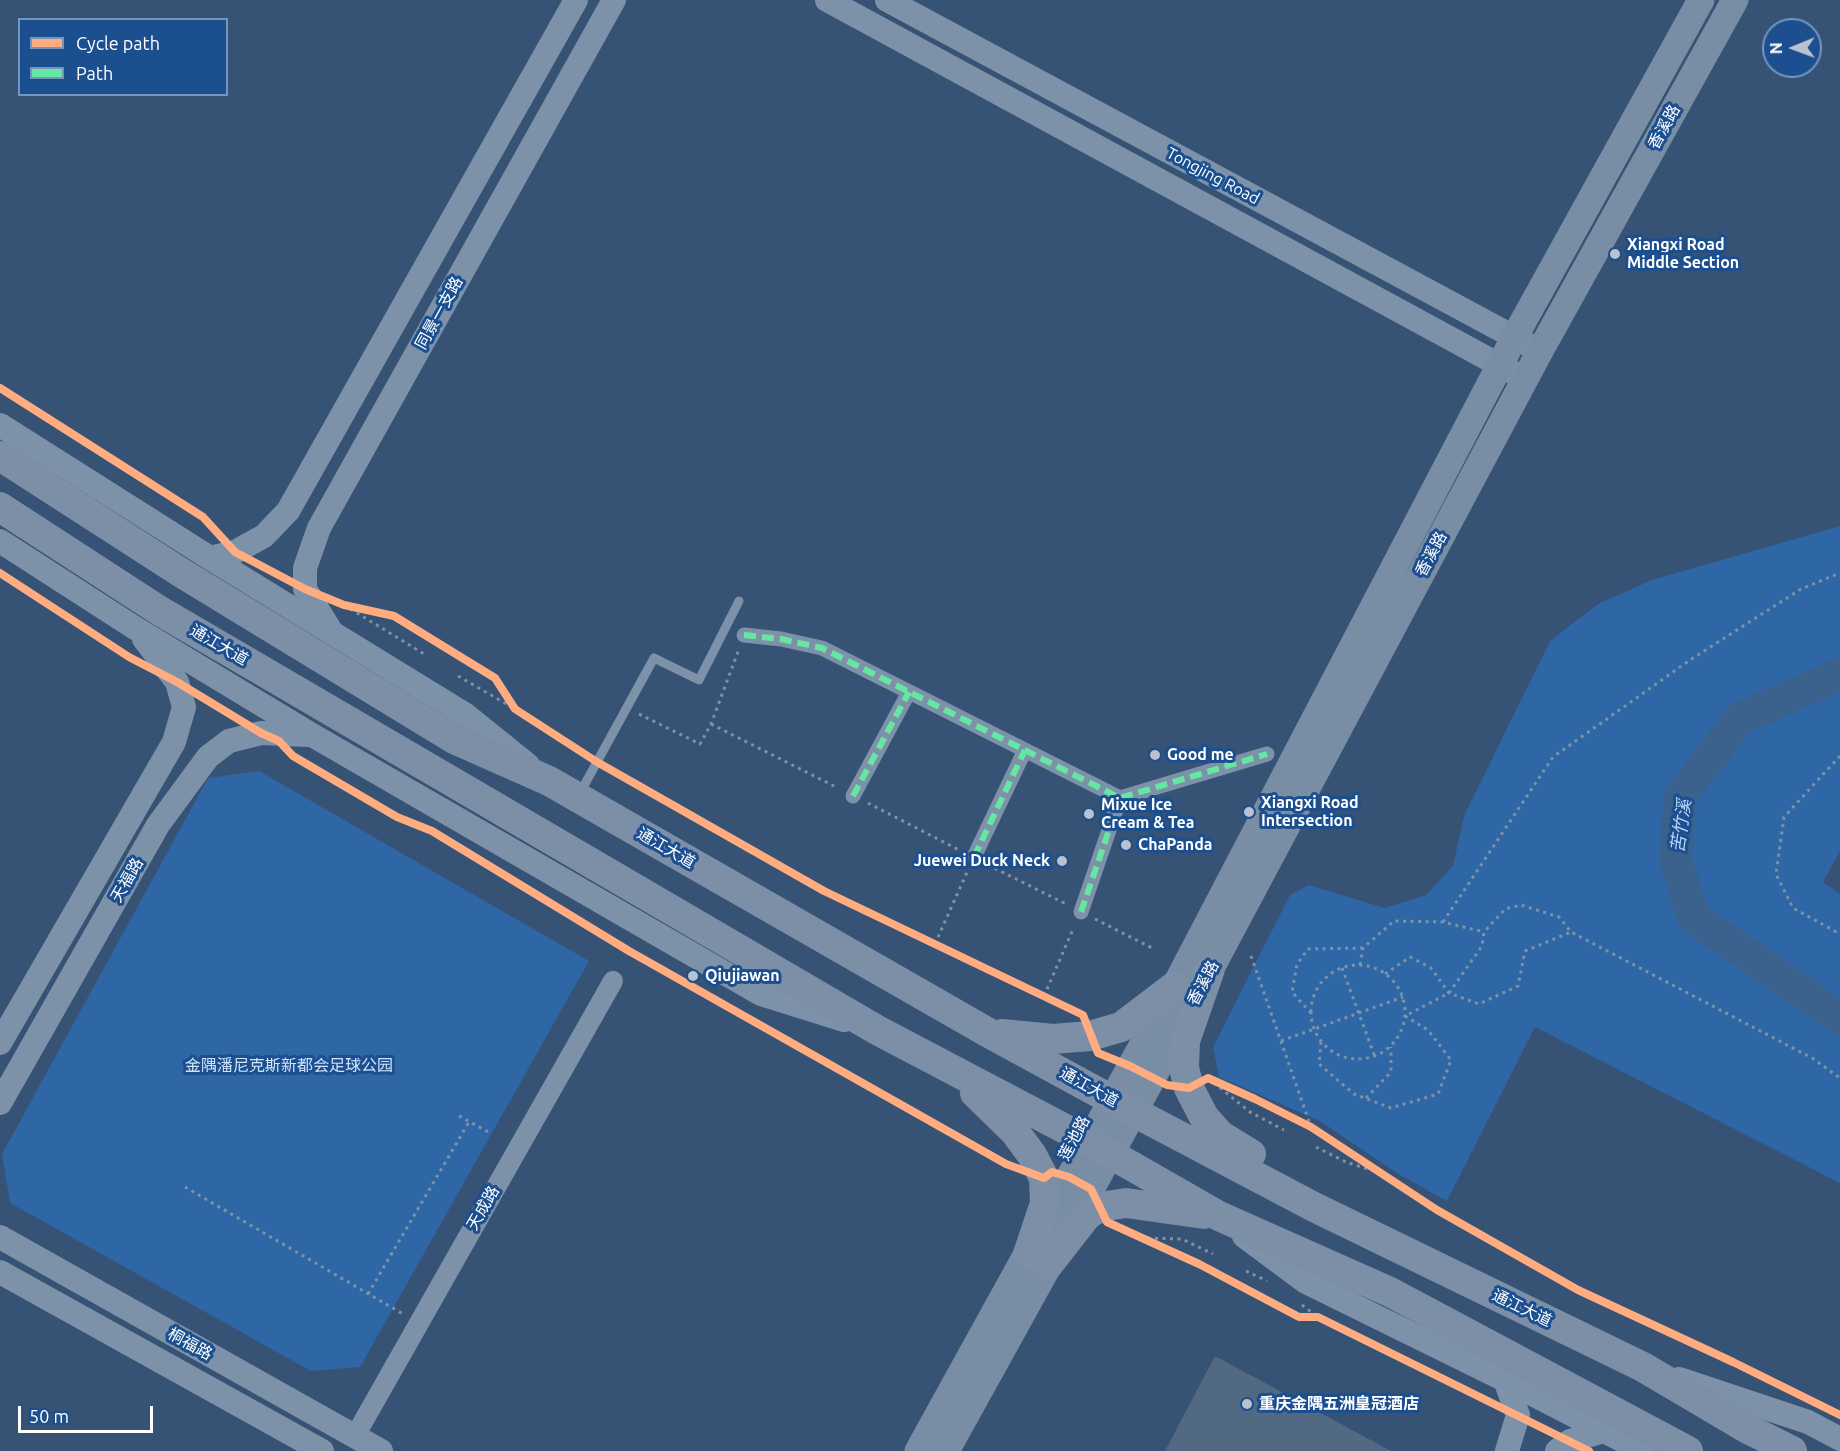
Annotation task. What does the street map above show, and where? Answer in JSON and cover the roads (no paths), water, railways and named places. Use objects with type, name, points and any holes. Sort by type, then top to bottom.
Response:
[{"type":"main road","name":"香溪路","points":[[1123,1106],[1175,986],[1514,338],[1701,0]]},
{"type":"main road","name":"香溪路","points":[[1123,1106],[1210,969],[1540,351],[1735,0]]},
{"type":"main road","name":"通江大道","points":[[0,456],[180,572],[454,739],[549,781],[987,1032],[1123,1106],[1314,1207],[1643,1367],[1748,1429],[1792,1451]]},
{"type":"main road","name":"通江大道","points":[[0,507],[160,611],[877,1030],[1100,1147],[1219,1216],[1390,1292],[1688,1451]]},
{"type":"main road","points":[[1210,969],[1185,1041],[1184,1068],[1189,1088],[1204,1117],[1220,1135],[1283,1173],[1314,1207]]},
{"type":"main road","points":[[987,1032],[1053,1039],[1090,1036],[1120,1027],[1175,986]]},
{"type":"main road","points":[[936,1061],[988,1104],[1015,1132],[1032,1155],[1044,1178],[1045,1203],[1038,1259]]},
{"type":"main road","name":"莲池路","points":[[918,1451],[1038,1259],[1123,1106]]},
{"type":"main road","points":[[1038,1259],[1087,1215],[1100,1207],[1126,1203],[1219,1216]]},
{"type":"main road","name":"莲池路","points":[[946,1451],[1038,1259]]},
{"type":"street","name":"同景一支路","points":[[210,558],[235,552],[264,536],[288,511],[576,0]]},
{"type":"street","name":"同景一支路","points":[[331,631],[305,589],[305,568],[319,528],[615,0]]},
{"type":"street","points":[[827,0],[1525,379]]},
{"type":"street","name":"Tongjing Road","points":[[887,0],[1540,351]]},
{"type":"street","name":"通江大道","points":[[0,425],[210,558],[466,715],[549,781]]},
{"type":"street","name":"通江大道","points":[[0,541],[135,628],[312,735],[761,994],[877,1030]]},
{"type":"street","name":"天福路","points":[[0,1043],[174,742],[184,707],[177,682],[135,628]]},
{"type":"street","points":[[744,635],[781,639],[822,648],[1120,798],[1267,754]]},
{"type":"street","points":[[853,796],[909,692]]},
{"type":"street","name":"天福路","points":[[0,1103],[158,825],[208,757],[229,741],[261,733],[312,735]]},
{"type":"street","points":[[974,857],[1025,750]]},
{"type":"street","points":[[1081,912],[1120,798]]},
{"type":"street","name":"天成路","points":[[335,1451],[354,1444],[418,1322],[613,981]]},
{"type":"street","name":"通江大道","points":[[1219,1216],[1306,1282],[1643,1451]]},
{"type":"street","name":"桐福路","points":[[0,1237],[354,1444],[381,1451]]},
{"type":"street","name":"桐福路","points":[[0,1272],[322,1451]]},
{"type":"street","name":"通江大道","points":[[1643,1367],[1808,1422],[1840,1438]]},
{"type":"street","points":[[1505,1380],[1518,1415],[1507,1451]]},
{"type":"street","points":[[1557,1451],[1570,1441],[1604,1431]]},
{"type":"lane","points":[[578,798],[654,658],[699,680],[739,601]]},
{"type":"waterway","name":"苦竹溪","points":[[1840,674],[1739,719],[1680,798],[1676,861],[1694,918],[1840,1018]]},
{"type":"place","name":"Xiangxi Road Middle Section","points":[[1615,254]]},
{"type":"place","name":"Good me","points":[[1155,755]]},
{"type":"place","name":"Xiangxi Road Intersection","points":[[1249,812]]},
{"type":"place","name":"Mixue Ice Cream & Tea","points":[[1089,814]]},
{"type":"place","name":"ChaPanda","points":[[1126,845]]},
{"type":"place","name":"Juewei Duck Neck","points":[[1062,861]]},
{"type":"place","name":"Qiujiawan","points":[[693,976]]},
{"type":"place","name":"重庆金隅五洲皇冠酒店","points":[[1247,1404]]},
{"type":"park label","name":"金隅潘尼克斯新都会足球公园","points":[[289,1066]]}]
